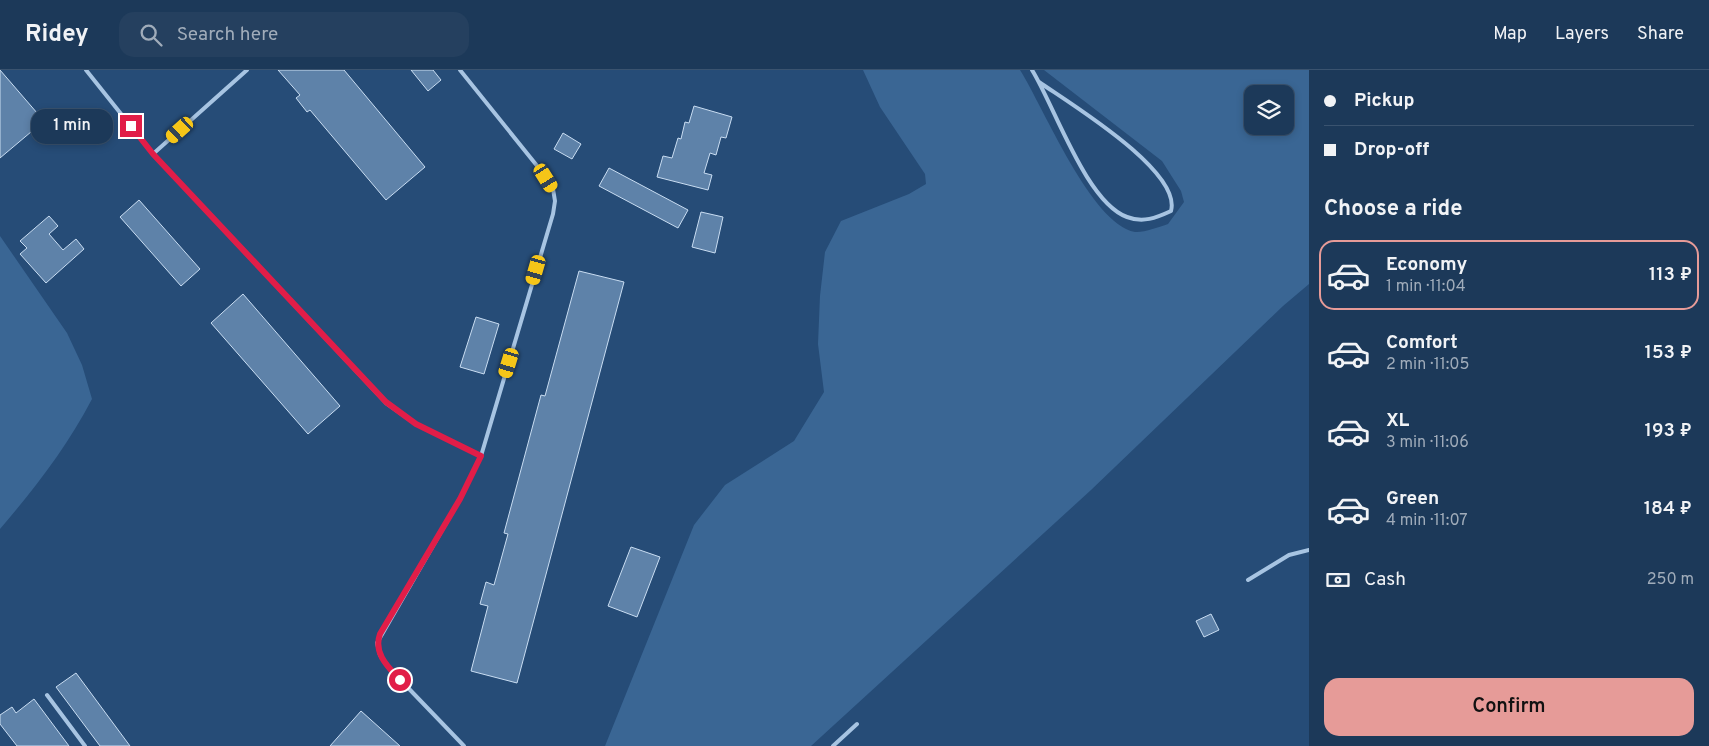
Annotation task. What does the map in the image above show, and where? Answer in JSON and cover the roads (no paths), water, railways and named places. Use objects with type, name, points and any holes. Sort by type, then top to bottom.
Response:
[{"type":"lane","points":[[86,70],[153,154],[386,402],[416,424],[481,456]]},
{"type":"lane","points":[[153,154],[247,70]]},
{"type":"lane","points":[[460,70],[538,167],[553,189],[555,200],[553,214],[481,456],[460,499],[377,642],[380,656],[388,667],[464,746]]},
{"type":"lane","points":[[1032,70],[1084,171],[1106,202],[1126,217],[1144,220],[1156,218],[1171,211],[1173,198],[1168,188],[1140,155],[1039,82]]},
{"type":"lane","points":[[1248,580],[1289,555],[1309,550]]},
{"type":"lane","points":[[47,695],[85,746]]},
{"type":"lane","points":[[833,746],[857,724]]}]
